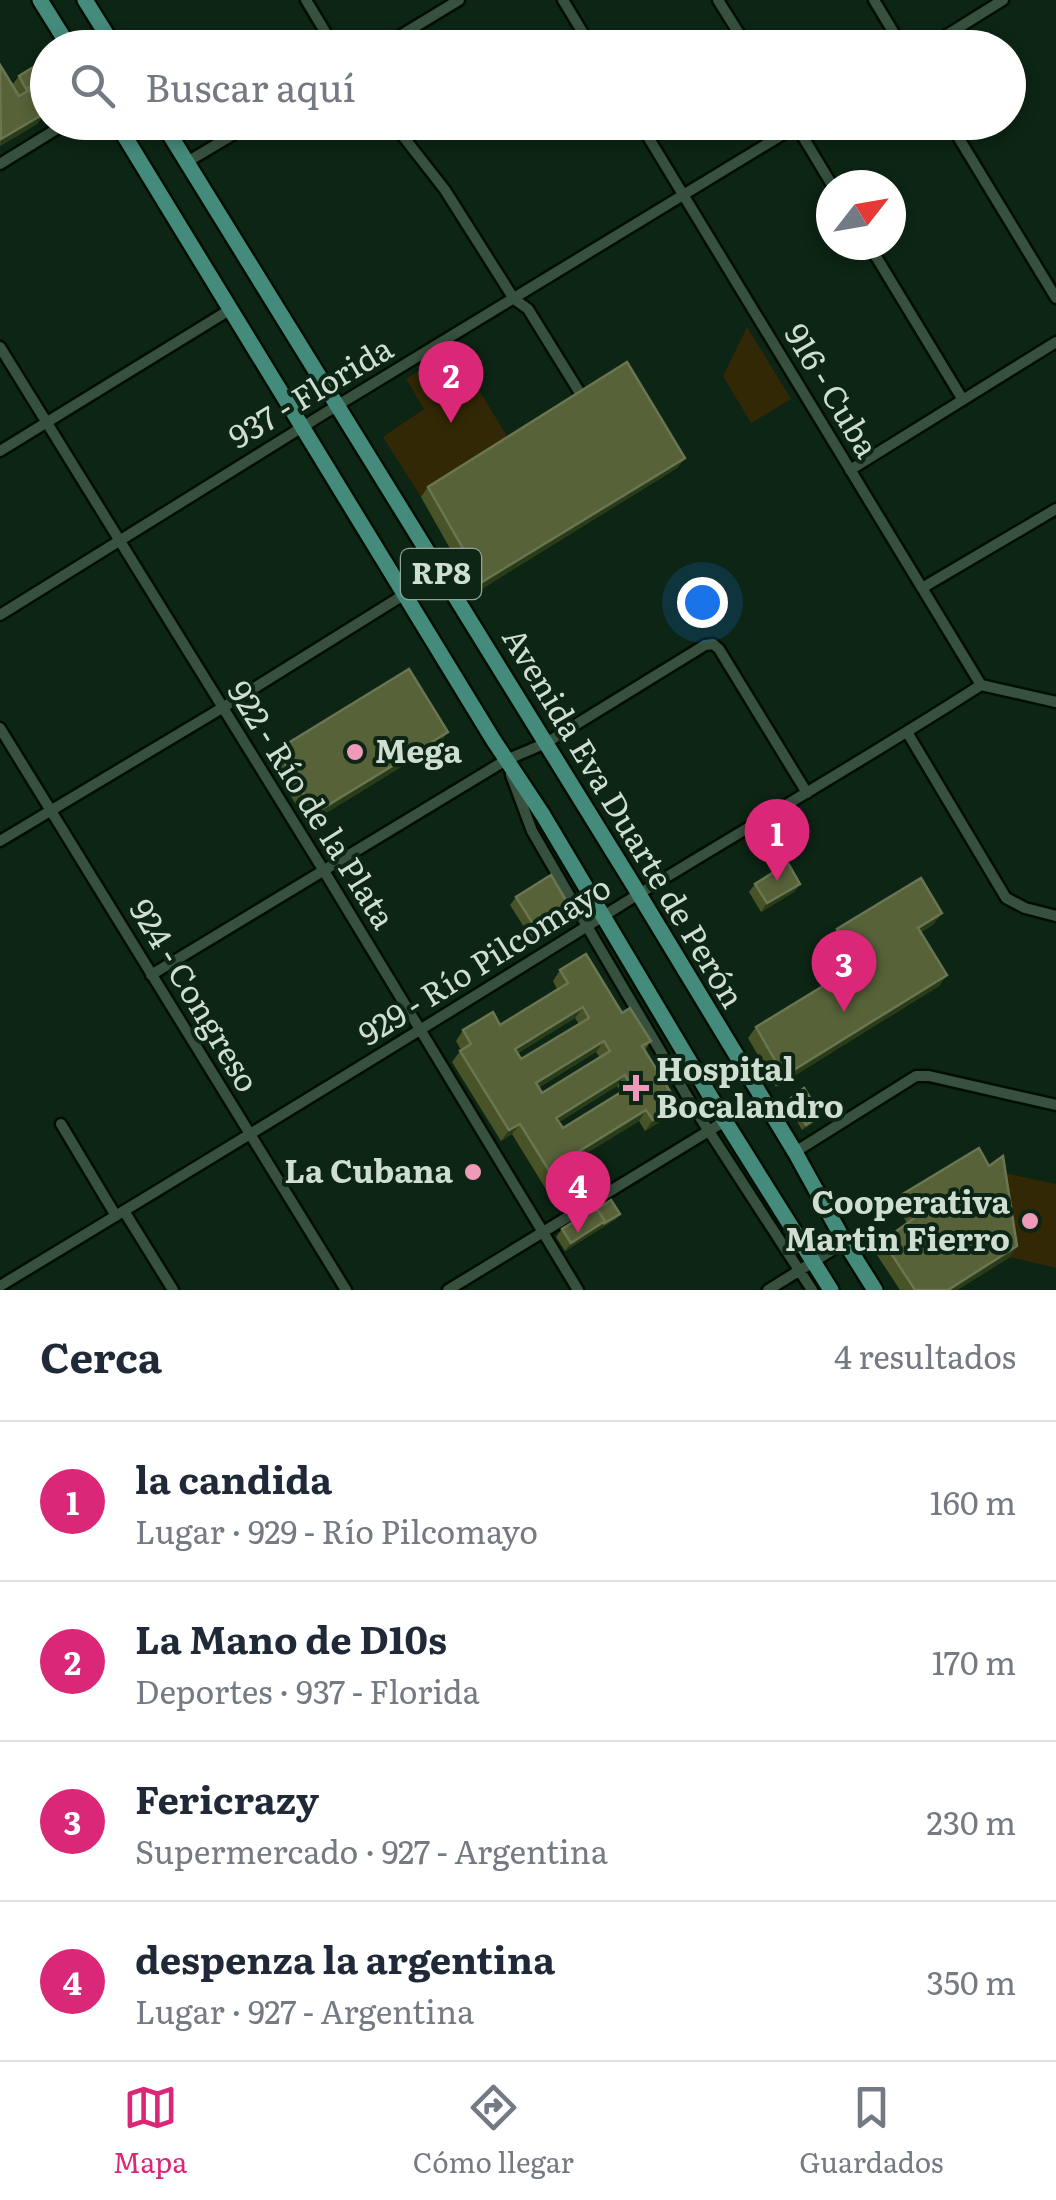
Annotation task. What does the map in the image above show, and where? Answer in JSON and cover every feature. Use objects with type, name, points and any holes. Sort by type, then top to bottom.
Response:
[{"type":"main road","points":[[40,0],[59,30]]},
{"type":"main road","points":[[85,0],[104,30]]},
{"type":"main road","name":"Avenida Eva Duarte de Perón","points":[[127,140],[604,916],[725,1120],[806,1267],[830,1290]]},
{"type":"main road","name":"Avenida Eva Duarte de Perón","points":[[173,140],[542,744],[572,801],[593,820],[639,895],[875,1290]]},
{"type":"street","points":[[306,0],[324,30]]},
{"type":"street","points":[[409,30],[458,0]]},
{"type":"street","points":[[563,0],[581,30]]},
{"type":"street","points":[[718,0],[737,30]]},
{"type":"street","points":[[874,0],[892,30]]},
{"type":"street","points":[[955,30],[1003,0]]},
{"type":"street","points":[[0,164],[39,140]]},
{"type":"street","points":[[187,162],[224,140]]},
{"type":"street","points":[[406,140],[445,190],[514,299],[528,309],[580,393]]},
{"type":"street","name":"916 - Cuba","points":[[650,140],[981,684]]},
{"type":"street","name":"937 - Florida","points":[[0,614],[772,140]]},
{"type":"street","points":[[807,140],[824,170]]},
{"type":"street","points":[[960,140],[1056,298]]},
{"type":"street","points":[[878,260],[963,400]]},
{"type":"street","points":[[0,451],[231,309]]},
{"type":"street","points":[[850,470],[1056,342]]},
{"type":"street","name":"922 - Río de la Plata","points":[[0,347],[578,1290]]},
{"type":"street","points":[[922,588],[1056,509]]},
{"type":"street","points":[[0,841],[405,594]]},
{"type":"street","points":[[151,975],[506,760],[542,744],[699,648],[713,644],[807,793]]},
{"type":"street","points":[[981,684],[1056,702]]},
{"type":"street","name":"929 - Río Pilcomayo","points":[[0,1286],[981,684]]},
{"type":"street","name":"924 - Congreso","points":[[0,728],[346,1290]]},
{"type":"street","points":[[907,732],[1006,898],[1056,916]]},
{"type":"street","name":"Avenida Eva Duarte de Perón","points":[[506,760],[532,830],[708,1130],[806,1267],[812,1290]]},
{"type":"street","points":[[795,1152],[916,1076],[1056,1104]]},
{"type":"street","points":[[448,1290],[725,1120]]},
{"type":"street","points":[[61,1124],[172,1290]]},
{"type":"street","points":[[768,1290],[843,1240]]},
{"type":"shaded area","points":[[747,327],[791,399],[751,423],[723,376]]},
{"type":"shaded area","points":[[437,360],[454,388],[471,377],[511,443],[421,497],[383,437],[424,409],[406,379]]},
{"type":"shaded area","name":"Cooperativa Martin Fierro","points":[[995,1171],[1056,1184],[1056,1268],[1010,1257]]},
{"type":"building","points":[[0,65],[19,96],[30,90],[30,122],[1,139]]},
{"type":"building","points":[[30,69],[30,86],[26,89],[19,76]]},
{"type":"building","points":[[627,362],[685,458],[482,582],[428,487]]},
{"type":"building","name":"Mega","points":[[409,669],[448,732],[315,813],[277,750]]},
{"type":"building","points":[[788,863],[800,884],[767,903],[755,884]]},
{"type":"building","points":[[551,875],[574,914],[540,935],[516,897]]},
{"type":"building","points":[[921,878],[942,913],[918,928],[947,975],[784,1076],[756,1027],[859,964],[837,929]]},
{"type":"building","points":[[586,954],[622,1013],[630,1008],[651,1041],[642,1046],[678,1104],[653,1120],[646,1110],[578,1152],[584,1162],[555,1180],[520,1124],[509,1130],[460,1051],[471,1044],[463,1030],[493,1012],[500,1025],[568,983],[560,970]],"holes":[[[583,1007],[589,1018],[521,1059],[515,1049]],[[604,1041],[610,1051],[542,1093],[536,1083]],[[625,1075],[631,1086],[563,1128],[556,1118]]]},
{"type":"building","points":[[804,1088],[821,1115],[806,1125],[791,1098]]},
{"type":"building","points":[[979,1148],[989,1166],[1003,1156],[1017,1246],[948,1290],[915,1290],[883,1241],[917,1216],[903,1194]]},
{"type":"building","points":[[575,1172],[584,1180],[558,1196],[549,1188]]},
{"type":"building","points":[[611,1200],[620,1214],[603,1224],[597,1209]]},
{"type":"building","points":[[596,1208],[605,1221],[571,1243],[562,1229]]},
{"type":"place","name":"La Mano de D10s","points":[[451,423]]},
{"type":"place","name":"Mega","points":[[355,752]]},
{"type":"place","name":"la candida","points":[[777,881]]},
{"type":"place","name":"Fericrazy","points":[[844,1012]]},
{"type":"place","name":"Hospital Bocalandro","points":[[636,1088]]},
{"type":"place","name":"La Cubana","points":[[473,1172]]},
{"type":"place","name":"Cooperativa Martin Fierro","points":[[1030,1221]]},
{"type":"place","name":"despenza la argentina","points":[[578,1233]]}]
